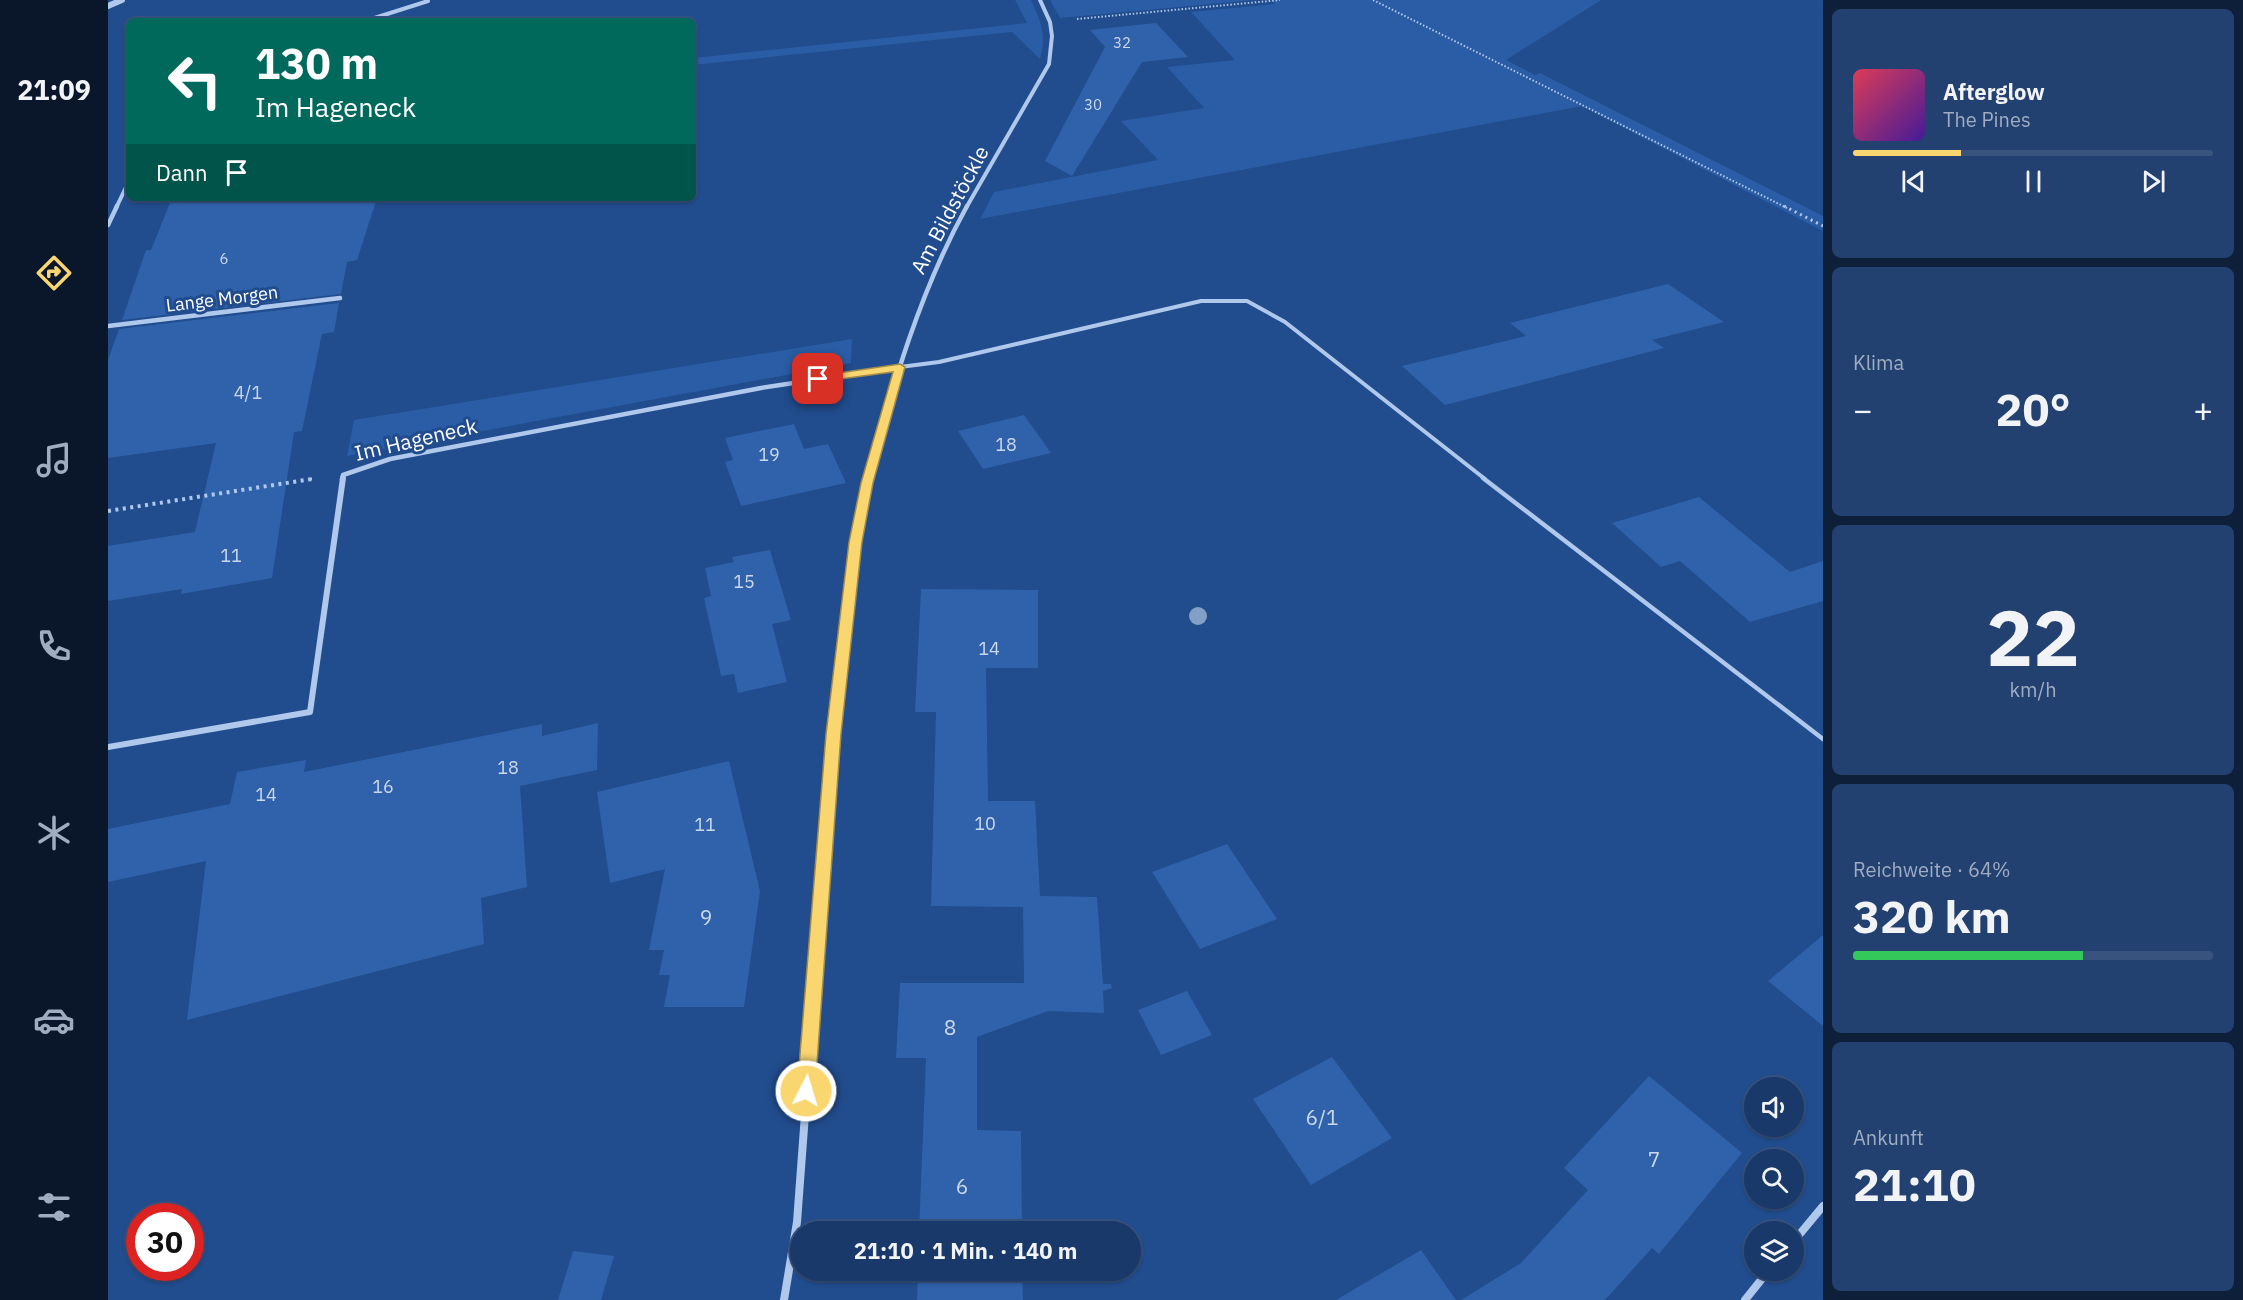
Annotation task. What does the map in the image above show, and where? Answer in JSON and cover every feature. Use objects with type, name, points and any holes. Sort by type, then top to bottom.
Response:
[{"type":"street","points":[[108,6],[122,0]]},
{"type":"street","name":"Am Bildstöckle","points":[[784,1300],[797,1222],[834,734],[855,542],[867,483],[920,304],[950,237],[1046,72],[1051,51],[1050,22],[1040,0]]},
{"type":"street","points":[[374,18],[428,1]]},
{"type":"street","points":[[108,225],[126,187]]},
{"type":"street","name":"Lange Morgen","points":[[108,326],[340,298]]},
{"type":"street","name":"Im Hageneck","points":[[108,747],[310,712],[343,475],[390,459],[761,388],[900,367]]},
{"type":"street","points":[[1804,1229],[1823,1206]]},
{"type":"street","points":[[1745,1300],[1760,1281]]},
{"type":"lane","points":[[900,367],[939,362],[1201,301],[1247,301],[1286,322],[1426,434],[1823,738]]},
{"type":"path","points":[[1050,22],[1280,0]]},
{"type":"path","points":[[1373,0],[1823,226]]},
{"type":"path","points":[[108,511],[343,475]]},
{"type":"shaded area","points":[[1015,0],[1031,0],[1035,8],[1043,36],[1040,59],[1012,32],[696,65],[696,58],[1027,23]]},
{"type":"shaded area","points":[[1050,0],[1254,0],[1060,18]]},
{"type":"shaded area","points":[[1271,0],[1601,0],[1506,60],[1535,75],[1540,73],[1823,216],[1823,231],[1582,106],[980,219],[994,192],[1158,160],[1121,121],[1204,108],[1167,67],[1235,60],[1191,12],[1275,4]]},
{"type":"shaded area","points":[[852,339],[851,363],[347,456],[354,420]]},
{"type":"building","points":[[1156,23],[1188,57],[1142,62],[1072,176],[1045,161],[1105,47],[1090,30]]},
{"type":"building","points":[[171,201],[376,201],[357,260],[347,262],[341,294],[122,320],[146,250],[151,250]]},
{"type":"building","points":[[1668,284],[1724,322],[1652,340],[1664,348],[1445,405],[1402,366],[1526,336],[1510,323]]},
{"type":"building","points":[[339,303],[334,332],[322,334],[302,431],[294,432],[272,578],[181,594],[182,589],[108,601],[108,546],[195,532],[216,443],[108,458],[108,360],[119,329]]},
{"type":"building","points":[[1024,415],[1051,453],[983,469],[958,431]]},
{"type":"building","points":[[794,424],[804,449],[828,444],[846,483],[741,506],[725,462],[733,460],[725,438]]},
{"type":"building","points":[[1699,497],[1790,572],[1823,561],[1823,601],[1750,622],[1680,561],[1661,567],[1612,523]]},
{"type":"building","points":[[770,550],[791,620],[772,624],[787,682],[738,693],[734,674],[721,676],[704,598],[711,596],[705,568],[734,562],[732,557]]},
{"type":"building","points":[[921,589],[1038,590],[1038,668],[986,668],[988,801],[1035,801],[1040,896],[1097,897],[1103,984],[1111,984],[1112,988],[1103,991],[1104,1013],[1048,1011],[977,1037],[977,1130],[1021,1131],[1022,1221],[919,1221],[926,1058],[896,1058],[900,983],[1024,983],[1023,907],[931,906],[936,712],[915,712]]},
{"type":"building","points":[[598,723],[597,770],[520,786],[527,887],[481,898],[484,944],[187,1020],[206,861],[108,882],[108,829],[230,804],[237,772],[306,760],[304,772],[542,724],[542,736]]},
{"type":"building","points":[[729,761],[760,891],[744,1007],[664,1007],[670,975],[659,975],[664,950],[649,950],[665,869],[610,883],[597,792]]},
{"type":"building","points":[[1227,844],[1277,919],[1200,949],[1152,872]]},
{"type":"building","points":[[1823,935],[1823,1026],[1768,981]]},
{"type":"building","points":[[1187,991],[1212,1035],[1161,1055],[1138,1010]]},
{"type":"building","points":[[1332,1057],[1392,1138],[1311,1185],[1253,1099]]},
{"type":"building","points":[[1649,1076],[1742,1153],[1659,1254],[1652,1248],[1605,1300],[1461,1300],[1521,1263],[1588,1190],[1564,1168]]},
{"type":"building","points":[[1421,1250],[1456,1300],[1336,1300]]},
{"type":"building","points":[[573,1251],[614,1256],[601,1300],[558,1300]]},
{"type":"building","points":[[918,1281],[1022,1281],[1023,1300],[917,1300]]},
{"type":"route","points":[[806,1091],[834,734],[855,542],[883,420],[900,367],[818,379]]}]
